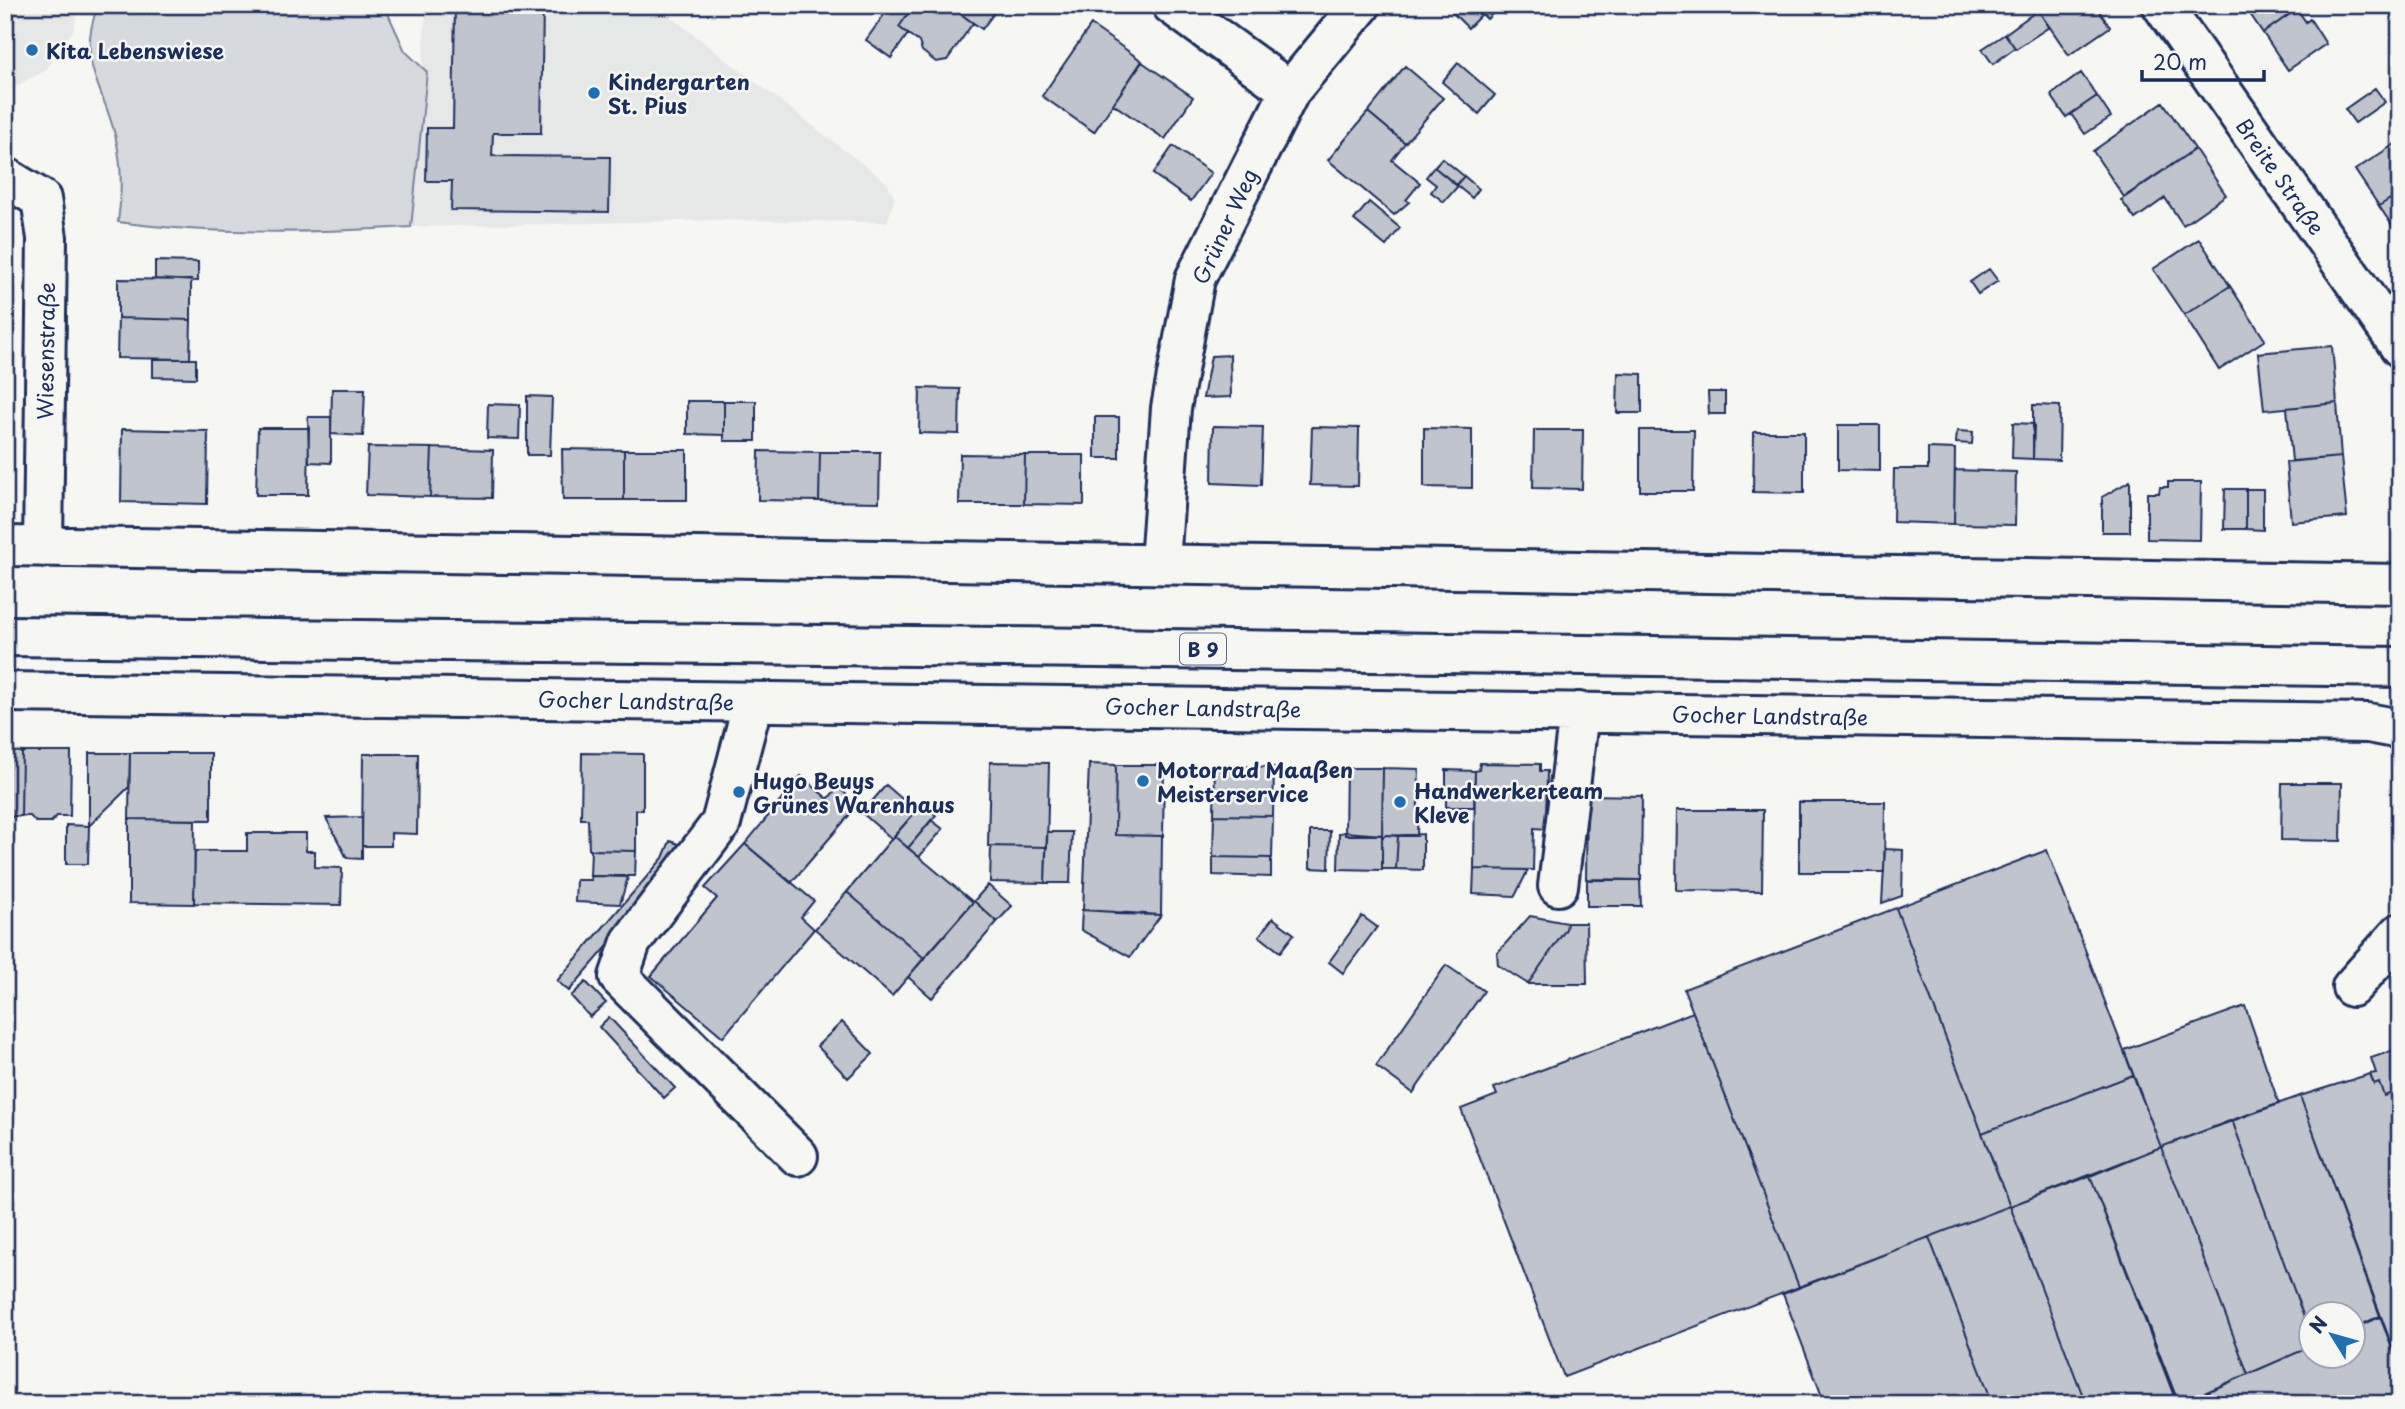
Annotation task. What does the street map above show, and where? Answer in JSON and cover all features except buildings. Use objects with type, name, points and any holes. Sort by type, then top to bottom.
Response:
[{"type":"street","points":[[1172,5],[1290,91]]},
{"type":"street","name":"Grüner Weg","points":[[1160,563],[1171,408],[1195,279],[1290,91],[1361,5]]},
{"type":"street","name":"Breite Straße","points":[[2162,5],[2400,347]]},
{"type":"street","name":"Wiesenstraße","points":[[5,177],[41,199],[47,238],[43,547]]},
{"type":"street","points":[[5,547],[2400,584]]},
{"type":"street","name":"B 9","points":[[5,636],[2400,667]]},
{"type":"street","name":"Gocher Landstraße","points":[[5,692],[2368,723],[2400,729]]},
{"type":"street","points":[[753,702],[721,823],[631,942],[619,977],[798,1156]]},
{"type":"street","points":[[1558,886],[1578,712]]},
{"type":"street","points":[[2352,987],[2400,933]]},
{"type":"shaded area","name":"Kita Lebenswiese","points":[[5,5],[79,5],[73,30],[46,70],[16,86],[5,85]]},
{"type":"shaded area","points":[[98,5],[384,5],[405,51],[427,72],[411,227],[264,232],[118,222],[121,178],[119,156],[110,117],[90,58],[92,25]]},
{"type":"shaded area","name":"Kindergarten St. Pius","points":[[426,5],[655,5],[886,182],[895,198],[887,222],[715,220],[411,227],[417,180]]},
{"type":"place","name":"Kita Lebenswiese","points":[[32,50]]},
{"type":"place","name":"Kindergarten St. Pius","points":[[594,93]]},
{"type":"place","name":"Motorrad Maaßen Meisterservice","points":[[1143,781]]},
{"type":"place","name":"Hugo Beuys Grünes Warenhaus","points":[[739,792]]},
{"type":"place","name":"Handwerkerteam Kleve","points":[[1400,802]]}]
